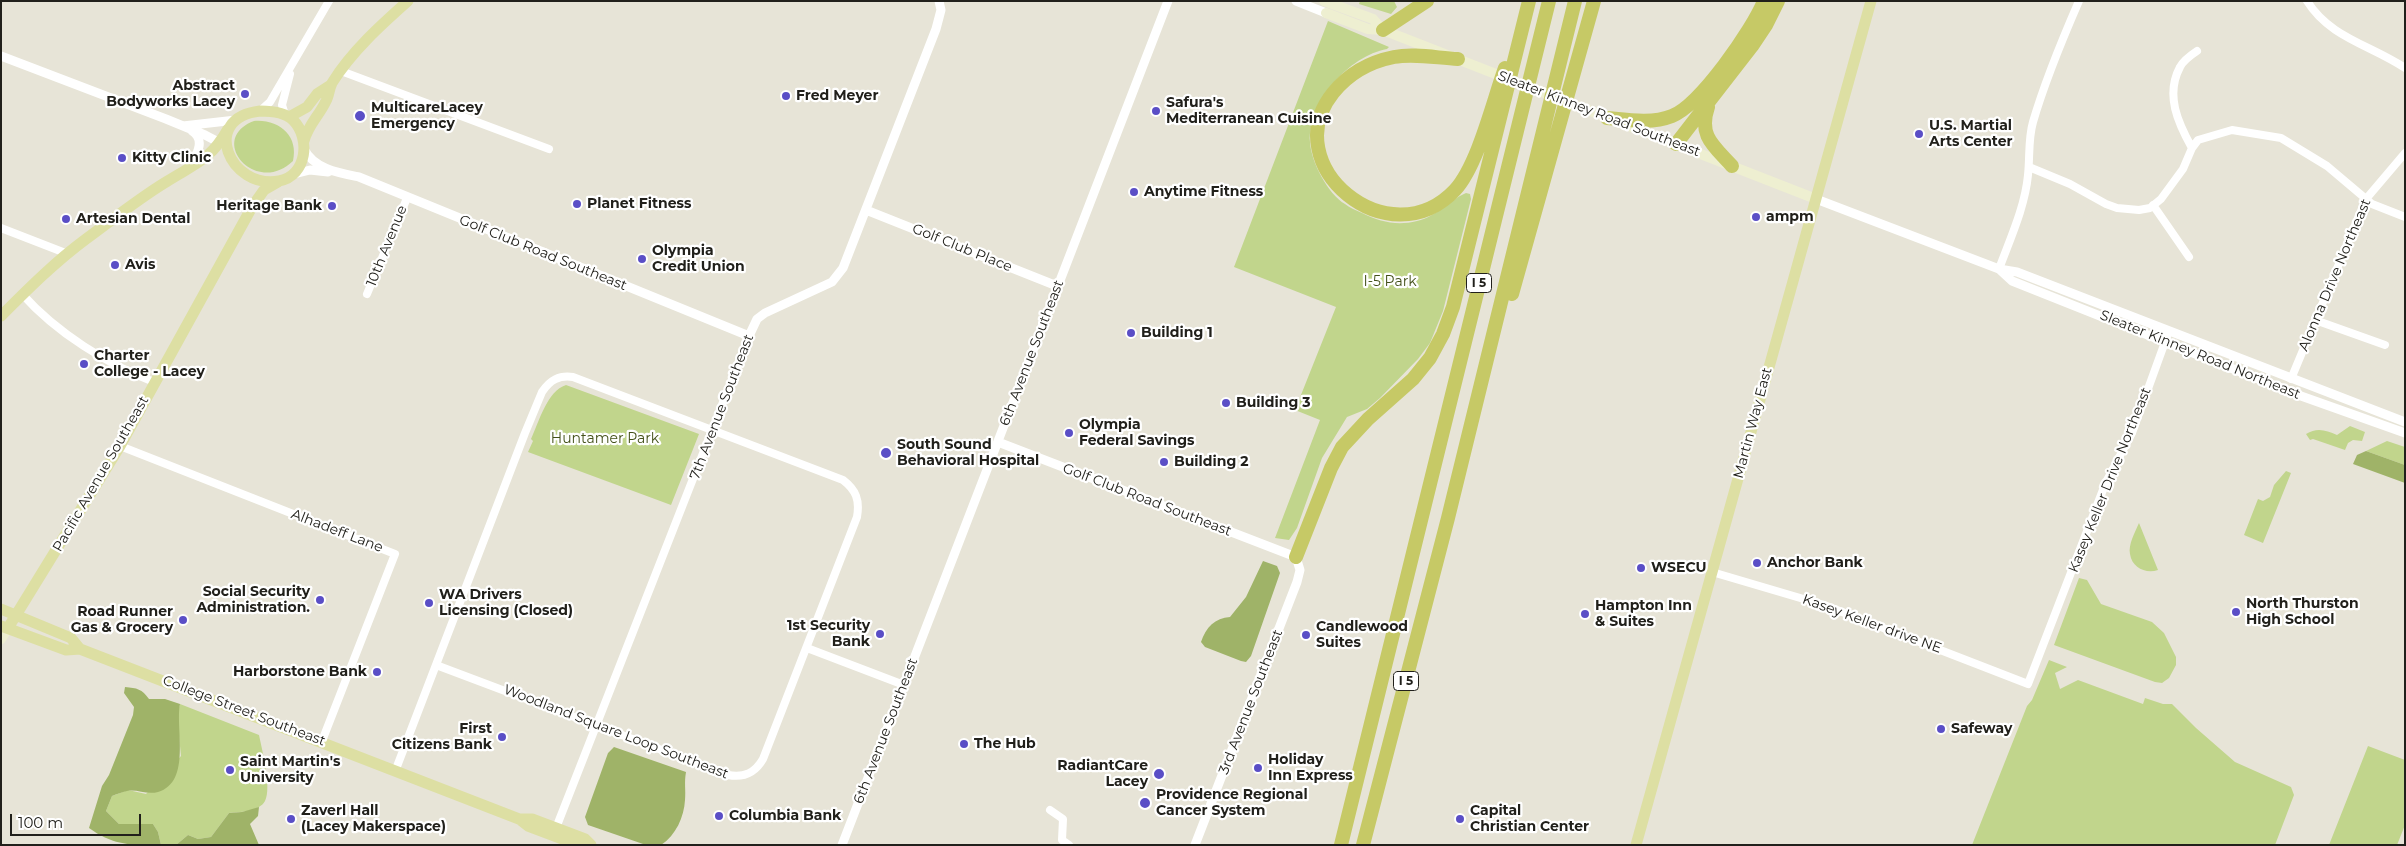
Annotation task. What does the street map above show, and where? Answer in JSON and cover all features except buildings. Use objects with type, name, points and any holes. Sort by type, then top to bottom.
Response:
[{"type":"highway","points":[[1383,30],[1427,1]]},
{"type":"highway","points":[[1458,59],[1395,57],[1359,70],[1337,88],[1323,108],[1319,121],[1317,143],[1327,170],[1347,194],[1377,211],[1399,215],[1413,215],[1434,207],[1455,189],[1474,157],[1529,1]]},
{"type":"highway","points":[[1296,557],[1331,468],[1342,447],[1368,419],[1413,379],[1430,358],[1443,334],[1453,307],[1529,1]]},
{"type":"highway","name":"I 5","points":[[1341,845],[1549,1]]},
{"type":"highway","name":"I 5","points":[[1363,845],[1448,518],[1575,1]]},
{"type":"highway","points":[[1448,518],[1594,1]]},
{"type":"highway","points":[[1608,118],[1652,120],[1662,119],[1679,112],[1700,94],[1748,32],[1764,1]]},
{"type":"highway","points":[[1676,144],[1766,25],[1778,1]]},
{"type":"highway","points":[[1710,101],[1704,119],[1704,130],[1713,145],[1732,166]]},
{"type":"main road","points":[[223,145],[233,163],[244,174],[259,180],[278,182],[294,174],[302,163],[308,128],[326,101],[331,85],[378,29],[408,1]]},
{"type":"main road","name":"Sleater Kinney Road Southeast","points":[[1324,1],[1373,19],[1383,30]]},
{"type":"main road","name":"Martin Way East","points":[[1636,845],[1871,1]]},
{"type":"main road","name":"Sleater Kinney Road Southeast","points":[[1326,13],[1368,29],[1383,30],[1816,199]]},
{"type":"main road","points":[[287,116],[307,107],[317,94],[331,85]]},
{"type":"main road","points":[[1,316],[68,254],[166,182],[208,157],[223,145],[232,125],[248,112],[260,111],[287,116],[296,125],[304,145]]},
{"type":"main road","name":"Pacific Avenue Southeast","points":[[1,640],[5,627],[17,615],[120,446],[252,206],[264,190],[278,182]]},
{"type":"main road","name":"College Street Southeast","points":[[1,609],[71,638],[80,649]]},
{"type":"main road","name":"College Street Southeast","points":[[5,627],[66,650],[80,649],[396,769],[519,819],[528,826],[578,845]]},
{"type":"main road","name":"College Street Southeast","points":[[519,819],[532,818],[585,839],[591,845]]},
{"type":"street","points":[[260,111],[270,102],[292,67],[329,1]]},
{"type":"street","name":"7th Avenue Southeast","points":[[556,828],[749,336],[757,319],[764,313],[832,282],[843,268],[936,29],[941,10],[939,1]]},
{"type":"street","name":"6th Avenue Southeast","points":[[842,845],[1168,1]]},
{"type":"street","name":"Sleater Kinney Road Southeast","points":[[1296,1],[1326,13]]},
{"type":"street","points":[[1999,269],[2022,204],[2029,167],[2033,123],[2079,1]]},
{"type":"street","points":[[2307,1],[2315,14],[2347,39],[2405,68]]},
{"type":"street","points":[[2192,148],[2175,116],[2173,103],[2175,80],[2180,66],[2197,51]]},
{"type":"street","points":[[1,56],[185,128],[223,145]]},
{"type":"street","points":[[287,116],[282,112],[283,96],[292,67]]},
{"type":"street","points":[[341,71],[548,149]]},
{"type":"street","points":[[185,128],[232,125]]},
{"type":"street","points":[[185,128],[196,134],[200,146],[189,168]]},
{"type":"street","points":[[2029,167],[2117,208],[2140,210],[2150,208],[2161,198],[2183,169],[2192,148],[2198,140],[2232,130],[2281,138],[2327,166],[2372,204],[2405,217]]},
{"type":"street","name":"Golf Club Road Southeast","points":[[304,145],[308,156],[316,164],[337,172],[359,177],[749,336]]},
{"type":"street","name":"Alonna Drive Northeast","points":[[2291,379],[2366,199],[2405,153]]},
{"type":"street","name":"Golf Club Road Southeast","points":[[294,174],[310,170],[337,172]]},
{"type":"street","name":"10th Avenue","points":[[367,294],[407,198]]},
{"type":"street","name":"Sleater Kinney Road Northeast","points":[[1816,199],[1999,269],[2017,272],[2405,422]]},
{"type":"street","points":[[2154,205],[2189,257]]},
{"type":"street","name":"Golf Club Place","points":[[866,210],[1057,286]]},
{"type":"street","points":[[1,228],[68,254]]},
{"type":"street","name":"Sleater Kinney Road Northeast","points":[[1999,269],[2012,281],[2301,396],[2405,433]]},
{"type":"street","points":[[23,294],[55,326],[126,372],[154,382]]},
{"type":"street","points":[[2315,320],[2385,345]]},
{"type":"street","name":"Kasey Keller Drive Northeast","points":[[2028,684],[2106,482],[2132,433],[2169,331]]},
{"type":"street","name":"Woodland Square Loop Southeast","points":[[396,769],[525,433],[542,392],[556,378],[573,377],[843,480],[857,496],[859,505],[857,517],[763,759],[759,767],[746,775],[737,777],[728,775],[436,665]]},
{"type":"street","name":"Golf Club Road Southeast","points":[[998,442],[1296,557]]},
{"type":"street","name":"Alhadeff Lane","points":[[120,446],[396,554],[322,741]]},
{"type":"street","name":"3rd Avenue Southeast","points":[[1195,845],[1297,582],[1300,570],[1296,557]]},
{"type":"street","name":"Kasey Keller drive NE","points":[[1712,572],[1824,605],[2028,684]]},
{"type":"street","points":[[806,648],[904,686]]},
{"type":"street","points":[[1050,810],[1063,819],[1062,840],[1069,845]]},
{"type":"green space","points":[[1360,1],[1394,1],[1397,7],[1391,14],[1359,4]]},
{"type":"green space","name":"I-5 Park","points":[[1328,21],[1389,47],[1373,53],[1345,71],[1323,97],[1316,112],[1311,127],[1311,150],[1317,168],[1332,193],[1353,209],[1375,219],[1396,223],[1417,221],[1431,216],[1466,193],[1470,194],[1471,199],[1443,311],[1430,343],[1418,359],[1380,398],[1367,409],[1347,417],[1322,458],[1297,528],[1289,540],[1275,538],[1320,420],[1295,410],[1336,307],[1234,267]]},
{"type":"green space","points":[[254,121],[271,123],[285,131],[293,144],[293,161],[279,170],[265,172],[252,169],[242,161],[235,151],[235,140],[240,129]]},
{"type":"green space","name":"Huntamer Park","points":[[566,385],[699,434],[671,505],[528,452],[533,441],[531,439],[549,400],[559,388]]},
{"type":"green space","points":[[2350,426],[2365,432],[2362,441],[2353,440],[2348,443],[2345,450],[2313,439],[2310,440],[2306,434],[2314,430],[2322,430],[2337,435]]},
{"type":"green space","points":[[2387,441],[2405,447],[2405,465],[2366,451]]},
{"type":"green space","points":[[2366,451],[2405,465],[2405,483],[2353,464],[2357,455]]},
{"type":"green space","points":[[2286,471],[2291,473],[2263,543],[2244,535],[2258,499],[2263,501],[2270,497],[2274,485]]},
{"type":"green space","points":[[2139,523],[2158,570],[2140,569],[2131,559],[2130,547],[2132,538]]},
{"type":"green space","points":[[1263,561],[1277,566],[1280,573],[1251,656],[1246,662],[1205,647],[1201,642],[1206,632],[1216,621],[1230,617],[1246,597]]},
{"type":"green space","points":[[2079,578],[2087,580],[2101,604],[2152,622],[2164,633],[2176,657],[2176,665],[2169,678],[2162,683],[2155,682],[2054,645]]},
{"type":"green space","points":[[2049,660],[2067,667],[2055,673],[2060,689],[2078,680],[2143,704],[2145,698],[2163,704],[2172,704],[2235,762],[2291,787],[2294,795],[2275,845],[1972,845],[2027,706],[2032,700]]},
{"type":"green space","points":[[125,687],[139,690],[149,699],[165,699],[180,704],[179,766],[169,786],[158,792],[131,791],[112,796],[106,811],[119,824],[153,824],[158,832],[161,845],[123,843],[107,838],[89,828],[102,786],[109,775],[133,715],[134,707],[124,693]]},
{"type":"green space","points":[[180,704],[259,735],[266,769],[267,795],[262,805],[258,807],[248,811],[229,813],[211,837],[198,839],[188,835],[176,845],[161,845],[158,832],[153,824],[119,824],[106,811],[112,796],[128,790],[146,794],[181,756],[177,716]]},
{"type":"green space","points":[[2368,746],[2405,760],[2405,825],[2397,845],[2329,845]]},
{"type":"green space","points":[[614,747],[686,772],[685,800],[681,819],[675,831],[661,845],[646,845],[588,825],[585,817],[608,753]]},
{"type":"green space","points":[[259,807],[258,816],[250,824],[259,845],[176,845],[188,835],[198,839],[211,837],[229,813],[242,812]]},
{"type":"place","name":"Abstract Bodyworks Lacey","points":[[245,94]]},
{"type":"place","name":"Fred Meyer","points":[[786,96]]},
{"type":"place","name":"Safura's Mediterranean Cuisine","points":[[1156,111]]},
{"type":"place","name":"MulticareLacey Emergency","points":[[360,116]]},
{"type":"place","name":"U.S. Martial Arts Center","points":[[1919,134]]},
{"type":"place","name":"Kitty Clinic","points":[[122,158]]},
{"type":"place","name":"Anytime Fitness","points":[[1134,192]]},
{"type":"place","name":"Planet Fitness","points":[[577,204]]},
{"type":"place","name":"Heritage Bank","points":[[332,206]]},
{"type":"place","name":"ampm","points":[[1756,217]]},
{"type":"place","name":"Artesian Dental","points":[[66,219]]},
{"type":"place","name":"Olympia Credit Union","points":[[642,259]]},
{"type":"place","name":"Avis","points":[[115,265]]},
{"type":"place","name":"Building 1","points":[[1131,333]]},
{"type":"place","name":"Charter College - Lacey","points":[[84,364]]},
{"type":"place","name":"Building 3","points":[[1226,403]]},
{"type":"place","name":"Olympia Federal Savings","points":[[1069,433]]},
{"type":"place","name":"South Sound Behavioral Hospital","points":[[886,453]]},
{"type":"place","name":"Building 2","points":[[1164,462]]},
{"type":"place","name":"Anchor Bank","points":[[1757,563]]},
{"type":"place","name":"WSECU","points":[[1641,568]]},
{"type":"place","name":"Social Security Administration.","points":[[320,600]]},
{"type":"place","name":"WA Drivers Licensing (Closed)","points":[[429,603]]},
{"type":"place","name":"North Thurston High School","points":[[2236,612]]},
{"type":"place","name":"Hampton Inn & Suites","points":[[1585,614]]},
{"type":"place","name":"Road Runner Gas & Grocery","points":[[183,620]]},
{"type":"place","name":"1st Security Bank","points":[[880,634]]},
{"type":"place","name":"Candlewood Suites","points":[[1306,635]]},
{"type":"place","name":"Harborstone Bank","points":[[377,672]]},
{"type":"place","name":"Safeway","points":[[1941,729]]},
{"type":"place","name":"First Citizens Bank","points":[[502,737]]},
{"type":"place","name":"The Hub","points":[[964,744]]},
{"type":"place","name":"Holiday Inn Express","points":[[1258,768]]},
{"type":"place","name":"Saint Martin's University","points":[[230,770]]},
{"type":"place","name":"RadiantCare Lacey","points":[[1159,774]]},
{"type":"place","name":"Providence Regional Cancer System","points":[[1145,803]]},
{"type":"place","name":"Columbia Bank","points":[[719,816]]},
{"type":"place","name":"Zaverl Hall (Lacey Makerspace)","points":[[291,819]]},
{"type":"place","name":"Capital Christian Center","points":[[1460,819]]}]
